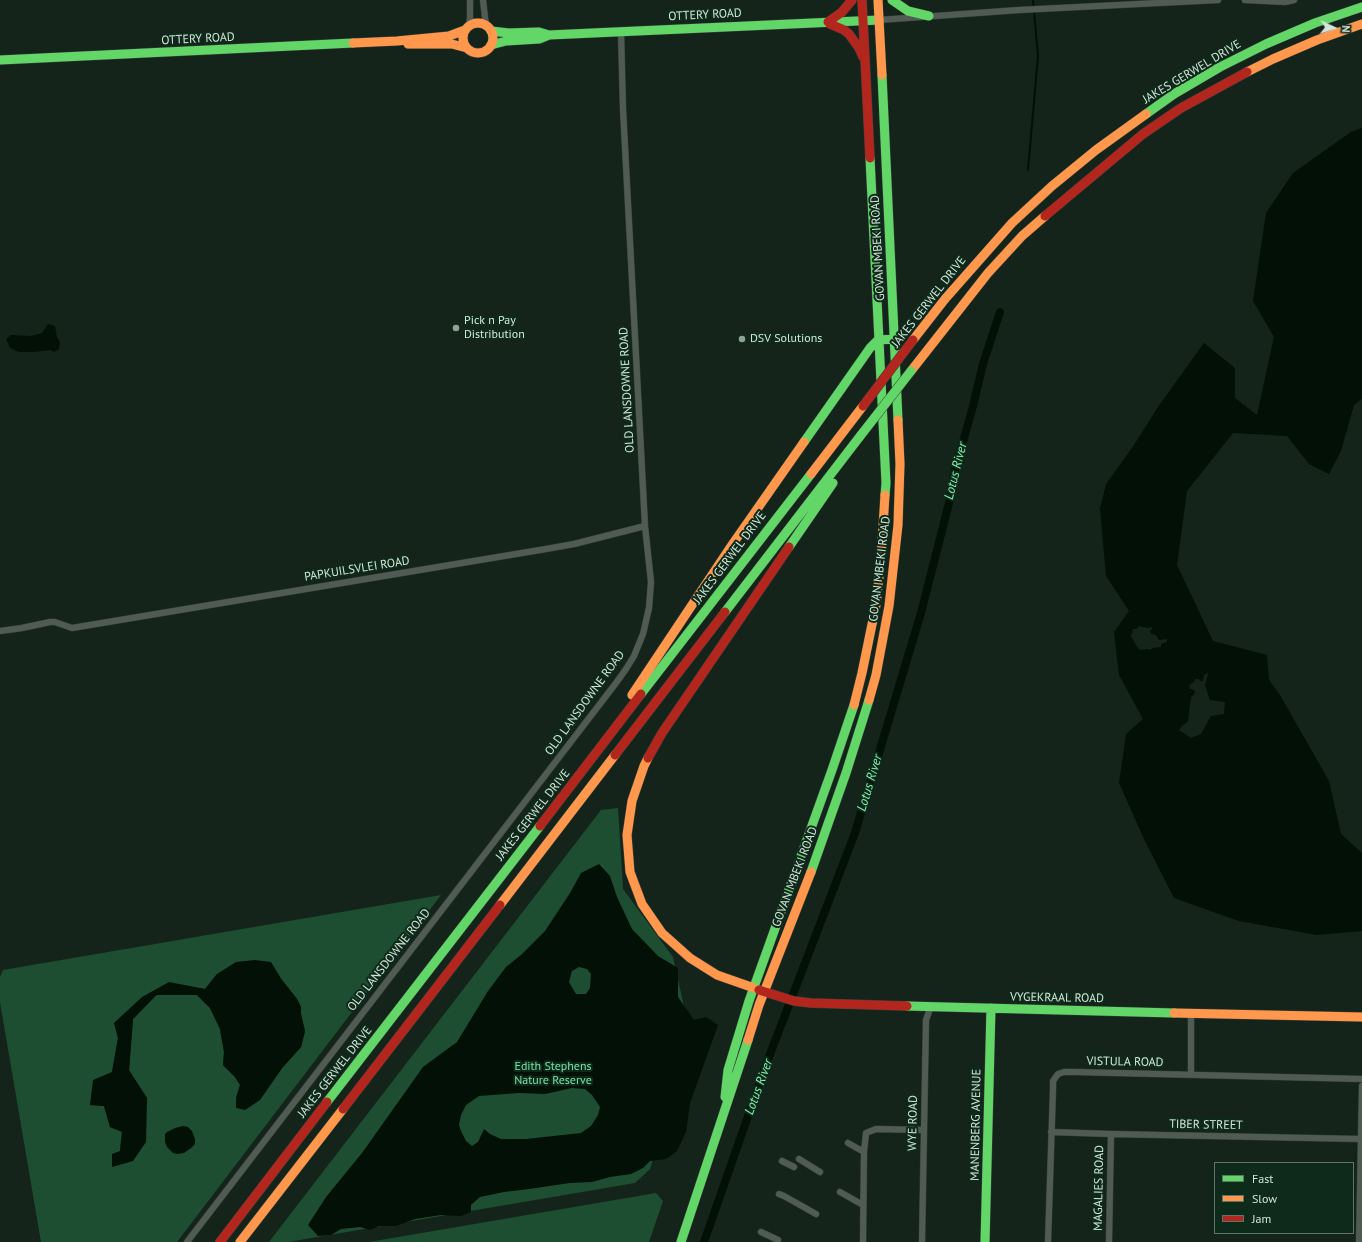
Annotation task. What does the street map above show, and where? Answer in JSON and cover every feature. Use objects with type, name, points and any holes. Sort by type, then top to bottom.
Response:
[{"type":"main road","points":[[826,22],[842,12],[852,0]]},
{"type":"main road","name":"GOVAN MBEKI ROAD","points":[[723,1114],[728,1070],[754,988],[850,718],[862,673],[876,605],[886,483],[862,0]]},
{"type":"main road","name":"GOVAN MBEKI ROAD","points":[[681,1242],[764,992],[805,890],[846,773],[870,697],[883,643],[895,560],[900,486],[878,0]]},
{"type":"main road","points":[[892,0],[901,8],[929,16]]},
{"type":"main road","name":"JAKES GERWEL DRIVE","points":[[220,1242],[913,340],[945,299],[1012,223],[1052,186],[1114,136],[1174,94],[1220,67],[1266,44],[1315,23],[1362,7]]},
{"type":"main road","name":"OTTERY ROAD","points":[[488,28],[509,33],[539,32],[549,35],[879,20]]},
{"type":"main road","points":[[826,22],[844,30],[849,34],[859,48],[864,60]]},
{"type":"main road","points":[[475,24],[480,24],[488,28],[492,35],[491,45],[485,52],[475,53],[467,48],[463,40],[467,28],[475,24]]},
{"type":"main road","points":[[240,1242],[952,316],[988,273],[1022,236],[1062,200],[1142,134],[1181,108],[1225,83],[1273,59],[1317,40],[1362,24]]},
{"type":"main road","name":"OTTERY ROAD","points":[[0,60],[397,41],[449,36],[467,28]]},
{"type":"main road","name":"OTTERY ROAD","points":[[491,45],[506,41],[539,39],[549,35]]},
{"type":"main road","name":"OTTERY ROAD","points":[[397,41],[410,44],[452,44],[467,48]]},
{"type":"main road","points":[[580,774],[732,544],[870,348],[878,340],[894,339]]},
{"type":"main road","name":"VYGEKRAAL ROAD","points":[[856,442],[832,485],[662,733],[644,766],[632,801],[629,818],[627,835],[630,872],[642,904],[662,933],[690,958],[717,975],[790,1000],[811,1003],[1362,1017]]},
{"type":"main road","name":"MANENBERG AVENUE","points":[[985,1242],[991,1008]]},
{"type":"street","points":[[467,28],[470,18],[470,0]]},
{"type":"street","points":[[483,0],[488,28]]},
{"type":"street","points":[[879,20],[1019,10],[1218,0]]},
{"type":"street","points":[[1245,0],[1285,2],[1294,0]]},
{"type":"street","name":"OLD LANSDOWNE ROAD","points":[[187,1242],[626,669],[634,656],[643,634],[649,608],[651,582],[645,526],[623,109],[621,32]]},
{"type":"street","name":"PAPKUILSVLEI ROAD","points":[[0,631],[50,622],[55,622],[72,628],[546,549],[574,544],[645,526]]},
{"type":"street","name":"WYE ROAD","points":[[922,1242],[926,1020],[931,1006]]},
{"type":"street","points":[[1191,1012],[1191,1075]]},
{"type":"street","name":"VISTULA ROAD","points":[[1048,1242],[1054,1081],[1058,1074],[1064,1072],[1362,1079]]},
{"type":"street","points":[[1359,1242],[1362,1086]]},
{"type":"street","points":[[863,1242],[865,1135],[867,1132],[873,1130],[924,1130]]},
{"type":"street","name":"TIBER STREET","points":[[1051,1132],[1360,1139]]},
{"type":"street","name":"MAGALIES ROAD","points":[[1109,1242],[1111,1134]]},
{"type":"street","points":[[848,1143],[864,1152]]},
{"type":"street","points":[[799,1159],[820,1172]]},
{"type":"street","points":[[782,1161],[794,1167]]},
{"type":"street","points":[[840,1192],[863,1205]]},
{"type":"street","points":[[779,1194],[816,1214]]},
{"type":"street","points":[[761,1232],[778,1240]]},
{"type":"green space","name":"Edith Stephens Nature Reserve","points":[[618,808],[623,889],[673,957],[691,1038],[650,1169],[635,1183],[288,1242],[269,1242],[601,810]]},
{"type":"green space","points":[[441,895],[177,1242],[41,1242],[0,1002],[0,977],[3,970]],"holes":[[[217,974],[282,980],[297,999],[301,1007],[305,1031],[301,1047],[283,1067],[236,1098],[240,1085],[235,1077],[223,1065],[224,1052],[220,1029],[210,1008],[197,995],[157,995],[133,1019],[129,1071],[147,1098],[112,1167],[120,1151],[122,1131],[110,1127],[104,1106],[90,1105],[112,1072],[118,1038],[114,1023],[168,983],[205,989]]]},
{"type":"green space","points":[[656,1193],[663,1201],[649,1242],[369,1242]]},
{"type":"shaded area","points":[[1362,128],[1362,399],[1354,405],[1341,451],[1329,474],[1309,464],[1287,436],[1233,433],[1187,491],[1177,565],[1213,641],[1267,655],[1269,680],[1280,695],[1329,781],[1341,834],[1362,853],[1362,931],[1317,935],[1239,921],[1174,898],[1144,839],[1119,783],[1126,734],[1143,719],[1119,675],[1114,632],[1129,611],[1106,576],[1100,509],[1106,484],[1132,448],[1158,407],[1204,343],[1235,368],[1235,398],[1257,415],[1274,337],[1253,301],[1266,213],[1293,173],[1351,132]],"holes":[[[1139,626],[1148,628],[1152,627],[1150,630],[1151,634],[1156,635],[1159,640],[1167,639],[1167,642],[1161,644],[1161,647],[1150,650],[1140,650],[1131,636],[1133,629],[1137,629]],[[1207,673],[1205,685],[1210,700],[1225,702],[1224,714],[1211,716],[1201,734],[1191,738],[1179,730],[1188,721],[1191,697],[1195,692],[1194,690],[1190,689],[1189,685],[1194,682],[1195,679],[1203,681],[1204,675]]]},
{"type":"shaded area","points":[[48,324],[55,326],[57,337],[60,342],[59,349],[54,352],[50,350],[19,352],[10,348],[6,339],[11,335],[31,336],[42,333]]},
{"type":"shaded area","name":"Edith Stephens Nature Reserve","points":[[599,864],[610,876],[617,897],[632,929],[658,956],[678,968],[678,997],[694,1020],[706,1017],[718,1025],[690,1103],[686,1132],[677,1151],[666,1159],[650,1161],[643,1168],[631,1174],[610,1177],[592,1182],[570,1183],[504,1192],[480,1197],[471,1205],[471,1212],[461,1216],[441,1215],[415,1219],[396,1226],[379,1226],[370,1230],[360,1227],[341,1229],[331,1235],[318,1236],[308,1225],[326,1197],[362,1153],[423,1067],[457,1042],[488,991],[506,967],[522,954],[545,931],[570,893],[581,873]],"holes":[[[579,967],[587,969],[591,974],[590,988],[586,994],[576,994],[569,982],[572,971]],[[572,1088],[585,1089],[592,1095],[600,1107],[598,1115],[591,1126],[581,1133],[526,1139],[501,1139],[490,1134],[484,1129],[478,1142],[472,1146],[466,1141],[461,1131],[459,1125],[461,1115],[466,1105],[479,1096],[519,1093],[545,1094]]]},
{"type":"shaded area","points":[[255,960],[271,962],[282,980],[297,999],[301,1007],[305,1031],[301,1047],[283,1067],[260,1100],[245,1110],[236,1108],[236,1098],[240,1085],[235,1077],[223,1065],[224,1052],[220,1029],[210,1008],[197,995],[156,995],[133,1019],[129,1070],[147,1098],[146,1142],[133,1161],[112,1167],[112,1154],[120,1151],[122,1132],[110,1127],[104,1106],[90,1105],[93,1080],[112,1072],[118,1038],[114,1023],[142,997],[169,982],[205,989],[217,974],[236,962]]},
{"type":"shaded area","points":[[183,1126],[188,1127],[192,1131],[195,1144],[184,1153],[173,1153],[167,1147],[165,1142],[165,1134],[175,1128]]},
{"type":"waterway","points":[[1028,170],[1038,56],[1033,0]]},
{"type":"waterway","name":"Lotus River","points":[[704,1242],[767,1062],[855,833],[921,613],[950,499],[953,478],[983,364],[1000,312]]},
{"type":"traffic: fast","points":[[892,0],[908,11],[929,16]]},
{"type":"traffic: fast","points":[[1146,114],[1174,94],[1220,67],[1266,44],[1315,23],[1362,7]]},
{"type":"traffic: fast","points":[[491,31],[509,33],[539,32],[549,35],[879,20]]},
{"type":"traffic: fast","points":[[491,45],[506,41],[539,39],[549,35]]},
{"type":"traffic: fast","points":[[0,60],[353,43]]},
{"type":"traffic: fast","points":[[882,75],[898,420]]},
{"type":"traffic: fast","points":[[870,158],[886,483],[885,495]]},
{"type":"traffic: fast","points":[[804,442],[870,348],[878,340],[894,339]]},
{"type":"traffic: fast","points":[[861,435],[911,371]]},
{"type":"traffic: fast","points":[[725,612],[861,435]]},
{"type":"traffic: fast","points":[[641,694],[811,474]]},
{"type":"traffic: fast","points":[[789,547],[833,483]]},
{"type":"traffic: fast","points":[[811,872],[846,773],[869,700]]},
{"type":"traffic: fast","points":[[725,1097],[728,1070],[749,1001],[854,705]]},
{"type":"traffic: fast","points":[[327,1102],[540,826]]},
{"type":"traffic: fast","points":[[907,1006],[1174,1013]]},
{"type":"traffic: fast","points":[[985,1242],[991,1008]]},
{"type":"traffic: fast","points":[[681,1242],[748,1040]]},
{"type":"traffic: slow","points":[[878,0],[882,75]]},
{"type":"traffic: slow","points":[[478,23],[484,24],[492,32],[493,38],[492,44],[484,52],[478,53],[472,52],[464,44],[463,38],[464,32],[472,24],[478,23]]},
{"type":"traffic: slow","points":[[1247,72],[1317,40],[1362,24]]},
{"type":"traffic: slow","points":[[353,43],[397,41],[449,36],[465,30]]},
{"type":"traffic: slow","points":[[408,44],[452,44],[467,48]]},
{"type":"traffic: slow","points":[[913,340],[945,299],[1012,223],[1052,186],[1096,150],[1146,114]]},
{"type":"traffic: slow","points":[[911,371],[988,273],[1022,236],[1045,216]]},
{"type":"traffic: slow","points":[[811,474],[863,406]]},
{"type":"traffic: slow","points":[[869,700],[876,675],[889,606],[898,525],[900,464],[898,420]]},
{"type":"traffic: slow","points":[[632,695],[732,545],[804,442]]},
{"type":"traffic: slow","points":[[854,705],[876,605],[885,495]]},
{"type":"traffic: slow","points":[[500,905],[615,755]]},
{"type":"traffic: slow","points":[[648,758],[632,801],[627,835],[630,872],[642,904],[662,933],[690,958],[717,975],[754,988]]},
{"type":"traffic: slow","points":[[748,1040],[759,1005],[811,872]]},
{"type":"traffic: slow","points":[[1174,1013],[1362,1017]]},
{"type":"traffic: slow","points":[[240,1242],[343,1109]]},
{"type":"traffic: jam","points":[[828,22],[842,12],[852,0]]},
{"type":"traffic: jam","points":[[862,0],[870,158]]},
{"type":"traffic: jam","points":[[830,24],[844,30],[849,34],[859,48],[863,57]]},
{"type":"traffic: jam","points":[[1045,216],[1143,134],[1181,108],[1247,72]]},
{"type":"traffic: jam","points":[[863,406],[913,340]]},
{"type":"traffic: jam","points":[[648,758],[662,733],[789,547]]},
{"type":"traffic: jam","points":[[615,755],[725,612]]},
{"type":"traffic: jam","points":[[540,826],[641,694]]},
{"type":"traffic: jam","points":[[343,1109],[500,905]]},
{"type":"traffic: jam","points":[[759,990],[794,1001],[811,1003],[907,1006]]},
{"type":"traffic: jam","points":[[220,1242],[327,1102]]},
{"type":"place","name":"Pick n Pay Distribution","points":[[456,328]]},
{"type":"place","name":"DSV Solutions","points":[[742,339]]}]
